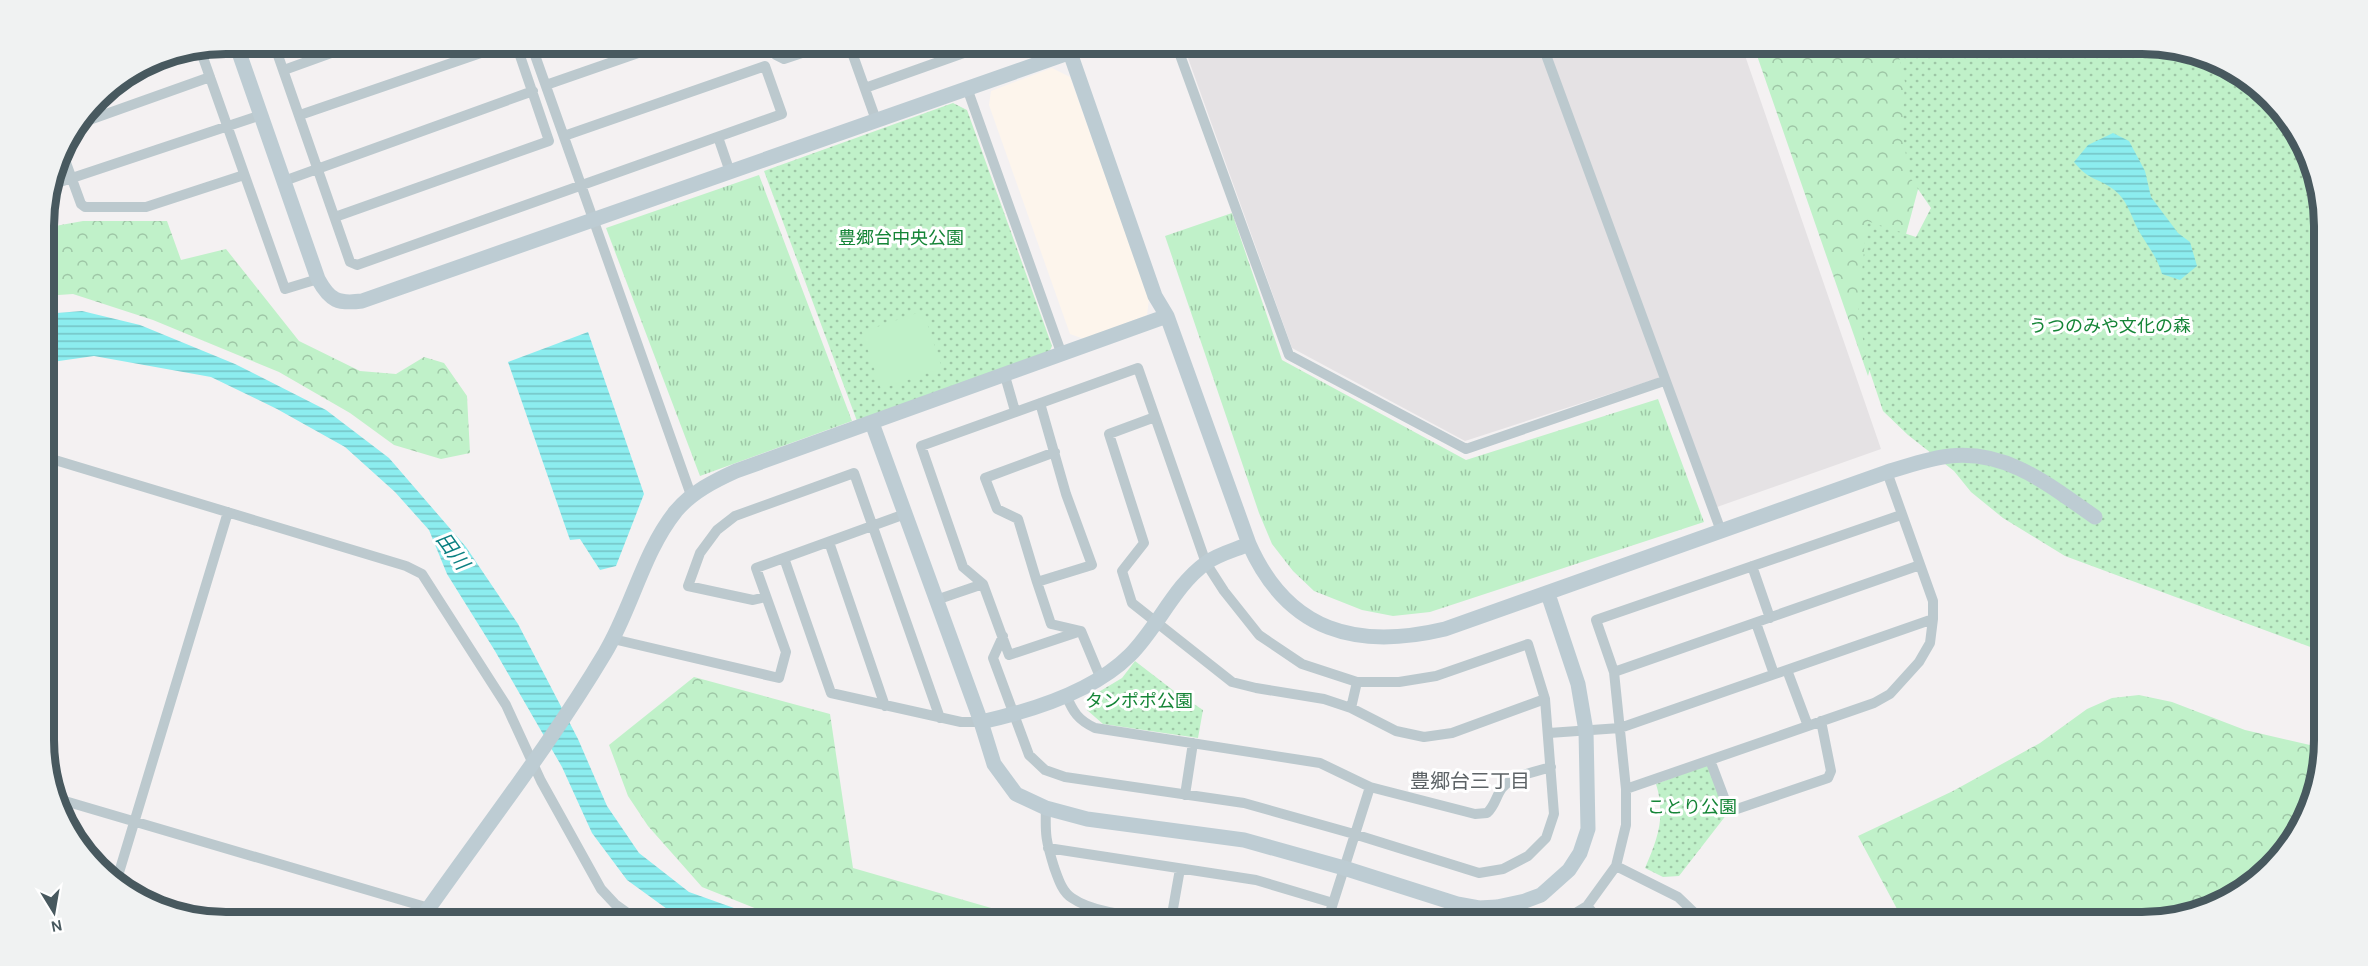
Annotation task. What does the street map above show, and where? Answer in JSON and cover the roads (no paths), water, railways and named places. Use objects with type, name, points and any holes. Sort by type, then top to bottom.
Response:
[{"type":"street","points":[[240,54],[318,279],[326,294],[342,303],[362,301],[594,220],[967,88],[1055,54]]},
{"type":"street","points":[[278,54],[351,262],[357,265],[782,114],[765,66],[564,136]]},
{"type":"street","points":[[284,70],[328,54]]},
{"type":"street","points":[[300,115],[478,54]]},
{"type":"street","points":[[335,217],[549,141],[520,54]]},
{"type":"street","points":[[535,54],[691,495]]},
{"type":"street","points":[[546,85],[635,54]]},
{"type":"street","points":[[776,54],[784,59],[799,54]]},
{"type":"street","points":[[853,54],[876,120]]},
{"type":"street","points":[[1075,54],[1155,296],[1167,316],[1249,544],[1266,577],[1293,606],[1313,620],[1356,636],[1375,638],[1424,634],[1467,623],[1887,472],[1949,456],[1985,456],[2005,461],[2095,517]]},
{"type":"street","points":[[1180,54],[1289,355],[1466,450],[1665,381]]},
{"type":"street","points":[[1546,54],[1721,531]]},
{"type":"street","points":[[202,55],[285,289],[318,279]]},
{"type":"street","points":[[865,88],[958,55]]},
{"type":"street","points":[[90,120],[210,77]]},
{"type":"street","points":[[967,88],[1062,356]]},
{"type":"street","points":[[284,181],[533,91]]},
{"type":"street","points":[[60,182],[228,128],[261,115]]},
{"type":"street","points":[[718,138],[730,172]]},
{"type":"street","points":[[66,163],[81,204],[85,207],[146,207],[244,175]]},
{"type":"street","points":[[426,912],[572,705],[613,639],[661,535],[677,510],[691,495],[736,471],[1062,356],[1167,316]]},
{"type":"street","points":[[1002,636],[993,658],[1029,755],[1045,770],[1065,777],[1244,803],[1479,873],[1503,869],[1528,856],[1546,838],[1554,813],[1549,733],[1545,699],[1528,644],[1436,676],[1399,682],[1357,682],[1302,664],[1259,635],[1224,591],[1206,563],[1138,368],[921,446],[963,567],[983,584],[1009,655],[1081,632]]},
{"type":"street","points":[[1005,376],[1015,411]]},
{"type":"street","points":[[1037,582],[1092,565],[1066,494],[1040,404]]},
{"type":"street","points":[[1155,417],[1109,434],[1144,543],[1122,571],[1132,603],[1232,682],[1324,699],[1351,708],[1396,730],[1424,737],[1452,733],[1545,699]]},
{"type":"street","points":[[872,423],[981,722],[994,764],[1016,794],[1046,808],[1087,819],[1244,840],[1344,868],[1456,904],[1488,908],[1525,902],[1541,895],[1569,870],[1580,853],[1588,829],[1586,731],[1578,684],[1548,594]]},
{"type":"street","points":[[1055,452],[985,478],[997,509],[1018,519],[1051,624],[1081,632]]},
{"type":"street","points":[[54,460],[406,566],[422,574],[506,705],[601,889],[626,912]]},
{"type":"street","points":[[1626,789],[1874,703],[1890,694],[1919,662],[1930,643],[1933,601],[1887,472]]},
{"type":"street","points":[[766,597],[753,600],[688,586],[700,552],[717,530],[735,516],[854,473],[940,718]]},
{"type":"street","points":[[119,874],[228,512]]},
{"type":"street","points":[[613,639],[779,678],[786,652],[756,568],[905,514]]},
{"type":"street","points":[[1577,912],[1587,906],[1616,866],[1626,825],[1626,789],[1614,672],[1596,620],[1901,515]]},
{"type":"street","points":[[829,542],[885,706]]},
{"type":"street","points":[[784,558],[831,693],[940,718],[961,722],[981,722],[1066,695],[1101,679],[1132,653],[1158,622],[1173,599],[1206,563],[1249,544]]},
{"type":"street","points":[[1614,672],[1920,565]]},
{"type":"street","points":[[1752,567],[1770,618]]},
{"type":"street","points":[[936,600],[983,584]]},
{"type":"street","points":[[1549,733],[1620,728],[1933,619]]},
{"type":"street","points":[[1756,622],[1774,674]]},
{"type":"street","points":[[1081,632],[1101,679]]},
{"type":"street","points":[[1788,670],[1808,726]]},
{"type":"street","points":[[1351,708],[1357,682]]},
{"type":"street","points":[[1066,695],[1073,712],[1081,722],[1095,728],[1320,763],[1370,787],[1475,814],[1487,813],[1493,807],[1501,790],[1510,781],[1551,767]]},
{"type":"street","points":[[1710,760],[1728,808],[1737,809],[1828,778],[1831,771],[1821,721]]},
{"type":"street","points":[[1185,795],[1193,743]]},
{"type":"street","points":[[1331,912],[1370,787]]},
{"type":"street","points":[[65,800],[429,908]]},
{"type":"street","points":[[1046,808],[1044,838],[1059,882],[1070,897],[1083,904],[1109,912]]},
{"type":"street","points":[[1048,848],[1256,880],[1333,903]]},
{"type":"street","points":[[1616,866],[1678,897],[1694,912]]},
{"type":"street","points":[[1173,912],[1180,868]]},
{"type":"street","points":[[1456,904],[1456,912]]},
{"type":"street","points":[[1587,906],[1592,912]]},
{"type":"water","points":[[2000,54],[2016,54],[2003,57]]},
{"type":"water","points":[[2113,133],[2129,141],[2145,171],[2151,197],[2178,233],[2190,242],[2197,266],[2180,280],[2162,274],[2118,193],[2084,173],[2074,162],[2088,145]]},
{"type":"water","name":"田川","points":[[82,311],[140,325],[235,364],[326,410],[389,458],[466,547],[518,624],[578,739],[607,806],[639,853],[689,892],[745,912],[671,912],[627,880],[592,833],[562,767],[495,651],[447,574],[429,530],[395,492],[345,447],[277,409],[211,377],[94,356],[54,362],[54,313]]},
{"type":"water","points":[[588,332],[644,494],[616,566],[600,570],[580,539],[570,540],[508,362]]},
{"type":"district","name":"豊郷台三丁目","points":[[1470,781]]},
{"type":"park label","name":"豊郷台中央公園","points":[[901,238]]},
{"type":"park label","name":"うつのみや文化の森","points":[[2110,326]]},
{"type":"park label","name":"タンポポ公園","points":[[1139,701]]},
{"type":"park label","name":"ことり公園","points":[[1692,807]]}]
